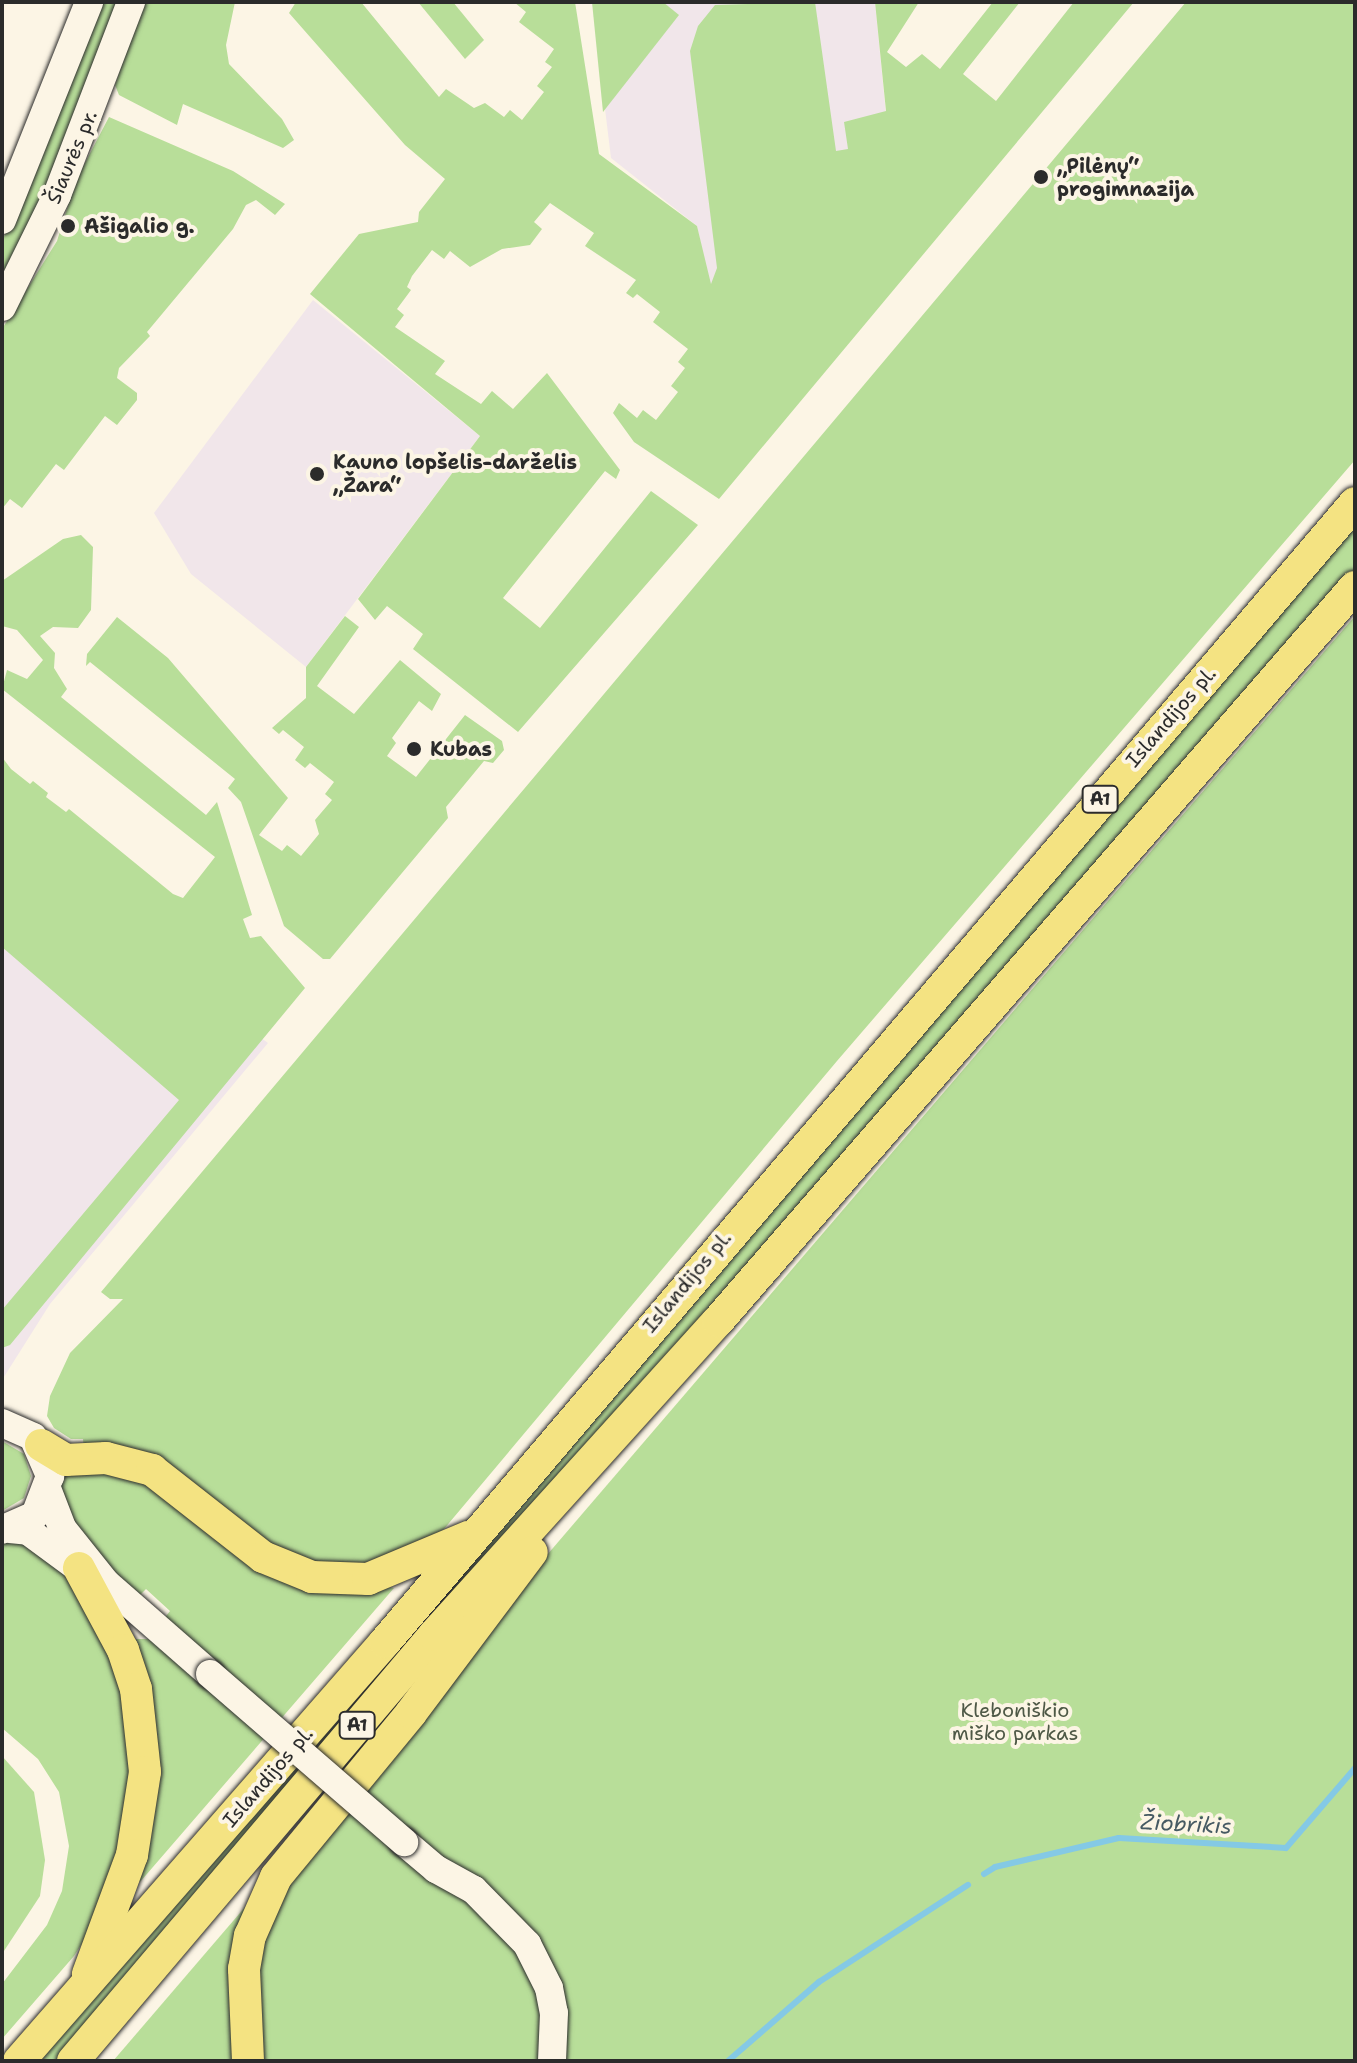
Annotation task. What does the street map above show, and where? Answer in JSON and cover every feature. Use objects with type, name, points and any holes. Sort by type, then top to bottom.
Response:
[{"type":"highway","name":"Islandijos pl.","points":[[19,2061],[478,1532],[674,1296],[1355,503]]},
{"type":"highway","name":"Islandijos pl.","points":[[73,2061],[434,1635],[650,1397],[1355,587]]},
{"type":"highway","points":[[248,2061],[244,1969],[253,1926],[276,1877],[411,1713],[650,1397]]},
{"type":"highway","points":[[41,1445],[66,1460],[106,1458],[152,1470],[263,1557],[312,1577],[368,1579],[478,1532]]},
{"type":"highway","points":[[82,1991],[132,1855],[145,1772],[136,1689],[92,1576]]},
{"type":"main road","name":"Šiaurės pr.","points":[[2,220],[89,2]]},
{"type":"main road","name":"Šiaurės pr.","points":[[3,303],[57,195],[131,2]]},
{"type":"main road","points":[[2,1423],[22,1429],[41,1445],[48,1461],[48,1491],[62,1528],[92,1576]]},
{"type":"main road","points":[[6,1530],[35,1515],[48,1491]]},
{"type":"main road","points":[[6,1530],[28,1531],[92,1576],[436,1869],[522,1970],[536,2014],[533,2061]]},
{"type":"main road","points":[[436,1869],[474,1890],[533,1954],[554,2013],[552,2061]]},
{"type":"shaded area","points":[[592,2],[875,2],[902,278],[710,286],[697,226],[611,158]]},
{"type":"shaded area","name":"Kauno lopšelis-darželis „Žara“","points":[[313,300],[480,436],[306,667],[191,574],[154,513]]},
{"type":"shaded area","points":[[2,850],[268,1043],[50,1304],[2,1380]]},
{"type":"green space","points":[[101,2],[117,2],[71,136],[2,281],[2,241],[57,119]]},
{"type":"green space","points":[[143,2],[235,2],[226,45],[229,64],[282,119],[294,140],[283,148],[183,104],[177,125],[119,95],[115,85]]},
{"type":"green space","points":[[296,2],[361,2],[439,97],[446,89],[474,108],[485,103],[504,117],[510,110],[522,120],[544,92],[537,86],[552,67],[545,62],[554,49],[519,22],[526,12],[514,2],[575,2],[599,154],[697,226],[711,284],[717,268],[690,51],[698,26],[715,5],[815,2],[836,151],[848,149],[844,122],[886,111],[875,2],[919,2],[887,52],[906,67],[922,54],[940,69],[993,2],[1020,2],[963,74],[996,101],[1074,2],[1134,2],[719,499],[634,442],[613,413],[619,403],[637,418],[643,410],[656,420],[678,392],[671,386],[685,368],[678,362],[688,349],[653,322],[660,312],[637,294],[633,298],[626,293],[636,280],[585,246],[594,233],[550,203],[534,222],[542,229],[530,245],[502,249],[470,267],[450,251],[444,259],[432,250],[412,276],[407,287],[411,290],[397,309],[404,315],[395,327],[445,361],[435,374],[481,404],[492,391],[513,409],[547,373],[620,470],[616,479],[605,471],[503,598],[540,628],[651,491],[698,525],[518,732],[413,649],[423,634],[387,606],[375,620],[358,599],[480,436],[310,294],[359,234],[418,222],[419,212],[445,179],[405,145],[289,13]]},
{"type":"green space","points":[[418,2],[453,2],[484,40],[465,59]]},
{"type":"green space","points":[[592,2],[663,2],[679,15],[603,112]]},
{"type":"green space","points":[[1186,2],[1355,2],[1355,460],[837,1061],[444,1529],[414,1551],[374,1569],[292,1562],[84,1449],[83,1439],[71,1439],[54,1428],[47,1416],[50,1396],[70,1353],[123,1299],[110,1299],[101,1292]]},
{"type":"green space","points":[[109,117],[233,171],[285,204],[275,215],[256,200],[246,205],[233,229],[147,332],[150,336],[119,368],[117,378],[137,393],[137,400],[117,425],[105,416],[64,470],[56,464],[22,508],[10,499],[2,509],[2,329],[57,241],[76,180]]},
{"type":"green space","points":[[1355,524],[1355,569],[68,2061],[27,2061]]},
{"type":"green space","points":[[81,535],[93,547],[91,610],[78,628],[53,627],[40,636],[55,653],[54,668],[67,689],[61,697],[206,815],[217,802],[252,915],[243,919],[250,938],[261,936],[305,988],[10,1345],[2,1348],[2,1310],[179,1100],[2,947],[2,757],[11,769],[30,784],[33,781],[48,793],[46,797],[66,812],[69,809],[173,894],[183,898],[215,857],[2,689],[7,670],[27,679],[43,660],[17,630],[2,626],[2,581],[63,539]]},
{"type":"green space","points":[[345,616],[359,627],[317,686],[354,714],[400,660],[441,694],[432,711],[419,701],[392,738],[396,743],[387,756],[416,777],[465,715],[502,741],[504,750],[493,763],[484,761],[446,807],[448,818],[330,959],[323,959],[284,926],[241,802],[228,788],[235,779],[90,662],[86,666],[87,654],[117,617],[168,658],[288,798],[259,835],[282,851],[287,845],[301,856],[319,834],[315,820],[332,800],[325,794],[334,782],[310,763],[305,768],[295,760],[304,747],[283,730],[279,734],[272,728],[306,698],[306,667]]},
{"type":"green space","name":"Kleboniškio miško parkas","points":[[1355,616],[1355,2061],[113,2061],[1101,909]]},
{"type":"green space","points":[[2,1441],[24,1454],[31,1476],[24,1498],[2,1511]]},
{"type":"green space","points":[[92,1469],[155,1483],[254,1564],[394,1588],[140,1882],[134,1878],[133,1647],[136,1639],[148,1639],[170,1611],[146,1589],[139,1596],[104,1565],[58,1500],[62,1474]]},
{"type":"green space","points":[[25,1541],[65,1573],[94,1611],[129,1705],[131,1814],[99,1917],[74,1956],[2,2039],[2,1984],[47,1925],[62,1891],[69,1846],[59,1792],[38,1759],[2,1728],[2,1542]]},
{"type":"green space","points":[[2,1756],[34,1792],[45,1860],[40,1896],[2,1954]]},
{"type":"waterway","name":"Žiobrikis","points":[[984,1874],[995,1867],[1119,1838],[1286,1848],[1355,1768]]},
{"type":"waterway","name":"Žiobrikis","points":[[728,2061],[819,1982],[968,1885]]},
{"type":"place","name":"„Pilėnų“ progimnazija","points":[[1041,177]]},
{"type":"place","name":"Ašigalio g.","points":[[68,226]]},
{"type":"place","name":"Kauno lopšelis-darželis „Žara“","points":[[317,474]]},
{"type":"place","name":"Kubas","points":[[414,749]]}]
